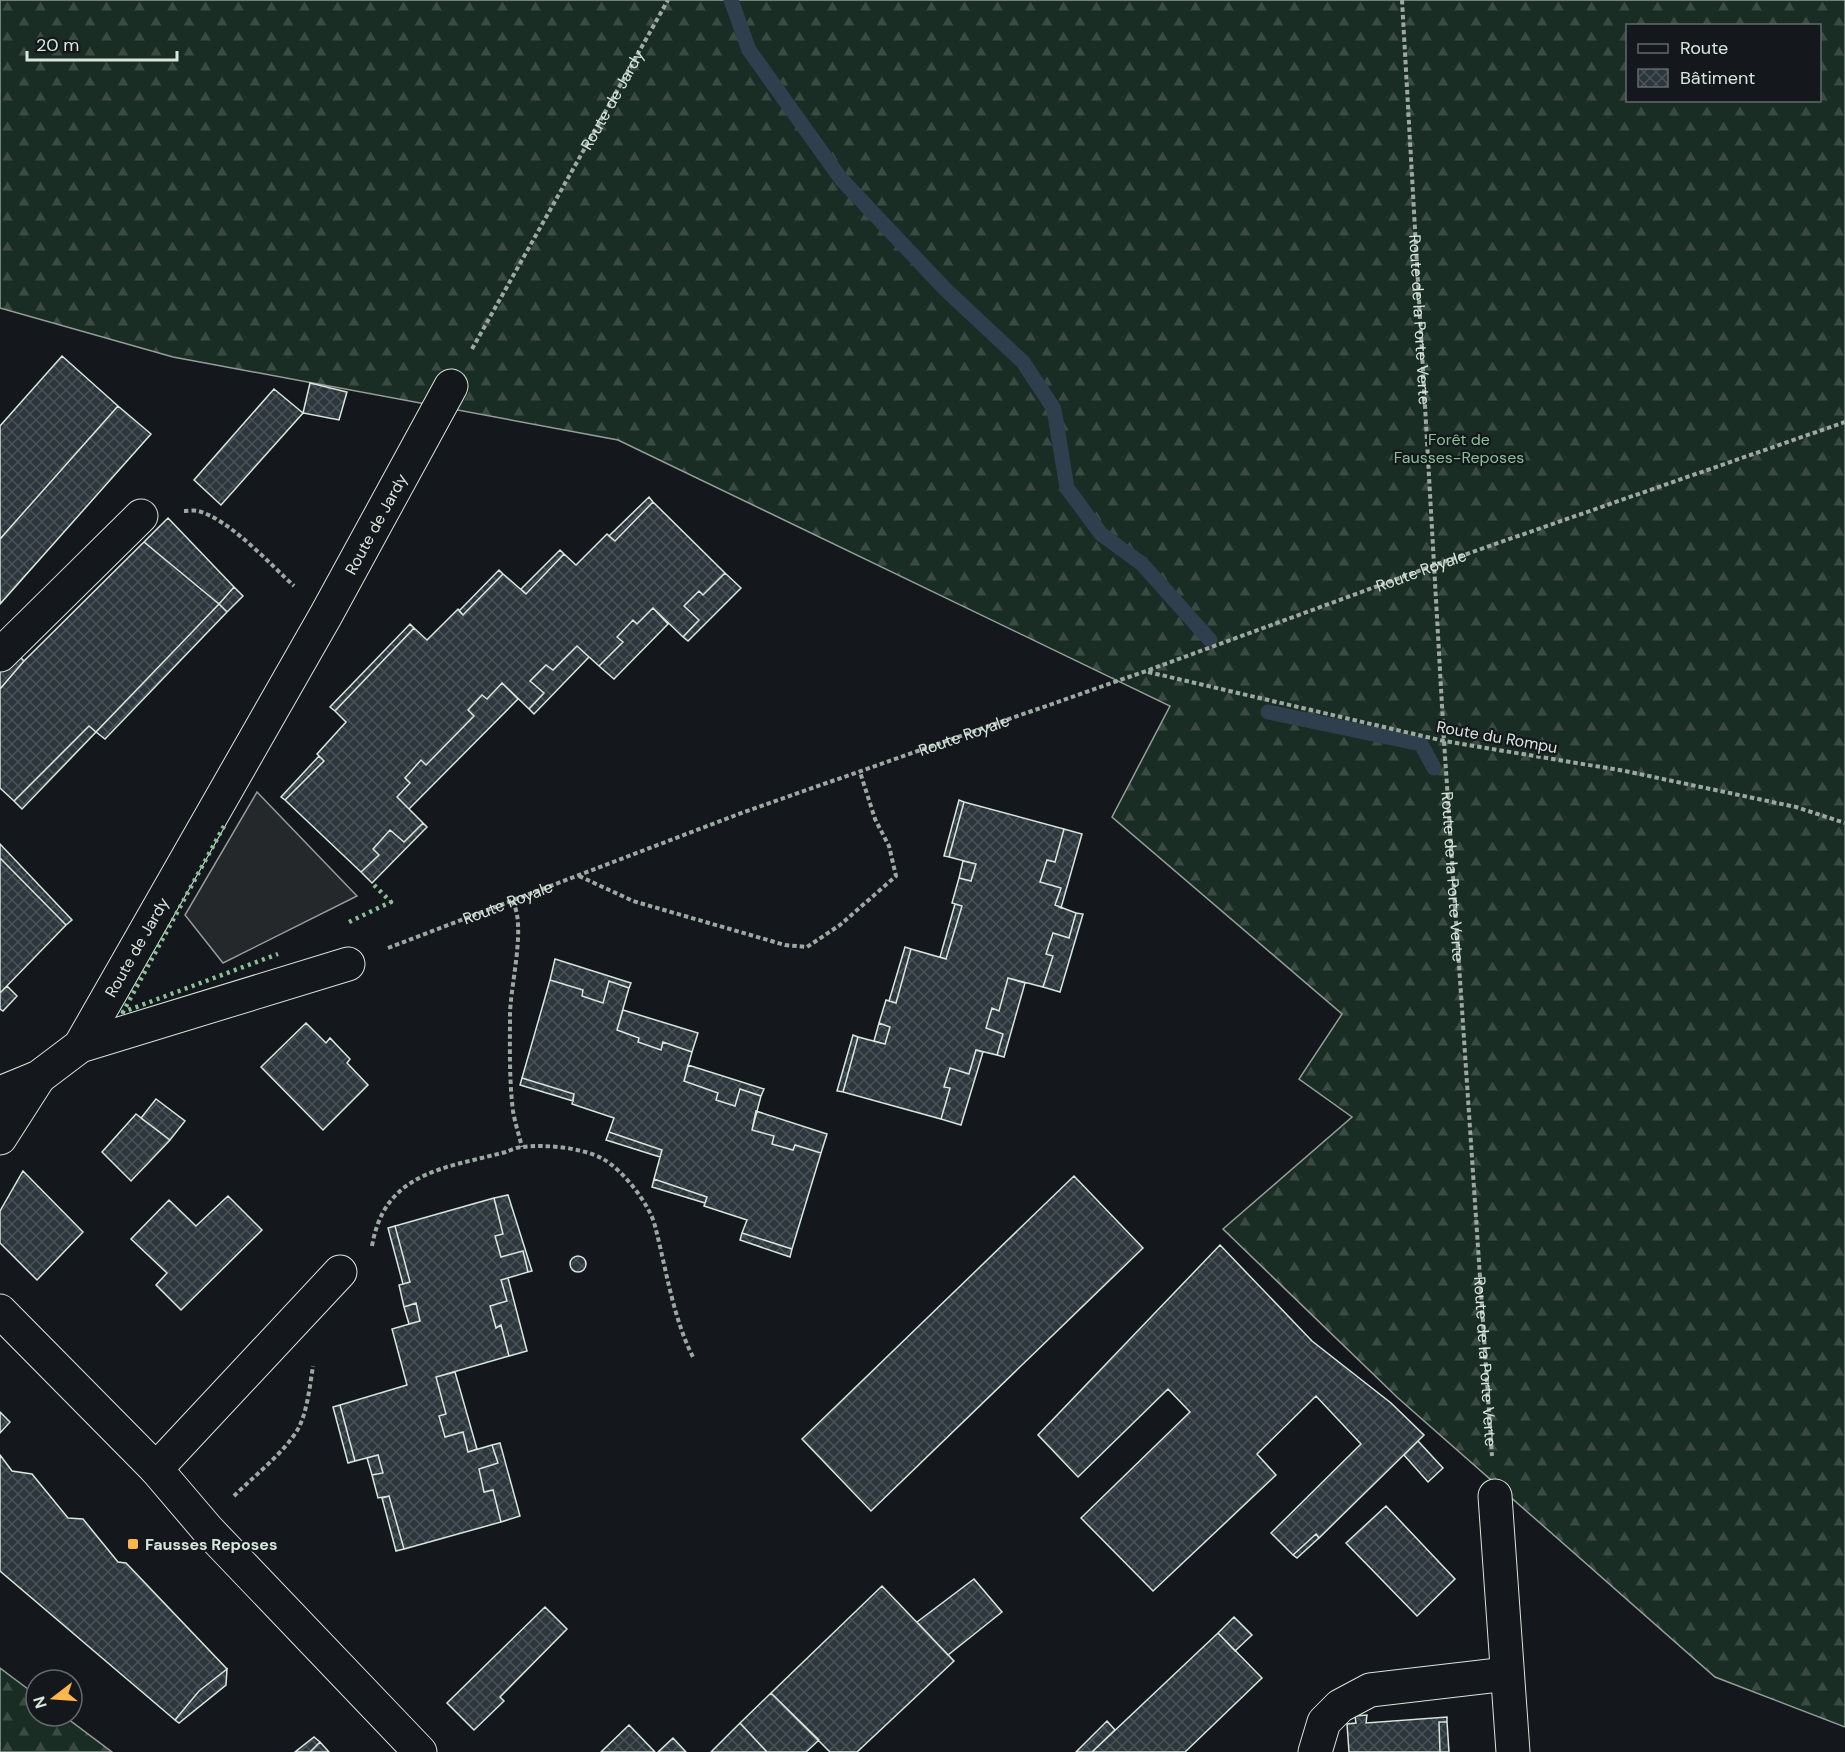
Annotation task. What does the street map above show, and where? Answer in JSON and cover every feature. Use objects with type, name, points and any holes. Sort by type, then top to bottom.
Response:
[{"type":"street","name":"Route de Jardy","points":[[80,1046],[326,615],[451,386]]},
{"type":"street","points":[[0,655],[141,516]]},
{"type":"street","points":[[0,1093],[39,1077],[80,1046],[348,964]]},
{"type":"street","points":[[0,1138],[39,1077]]},
{"type":"street","points":[[156,1469],[340,1272]]},
{"type":"street","points":[[0,1311],[156,1469],[208,1530],[420,1752]]},
{"type":"street","points":[[1495,1496],[1513,1752]]},
{"type":"street","points":[[1315,1752],[1324,1722],[1340,1706],[1370,1690],[1508,1674]]},
{"type":"path","name":"Route de Jardy","points":[[451,386],[668,0]]},
{"type":"path","name":"Route de la Porte Verte","points":[[1402,0],[1444,741],[1495,1496]]},
{"type":"path","name":"Route Royale","points":[[348,964],[744,812],[1146,671],[1435,565],[1845,422]]},
{"type":"path","points":[[141,516],[161,510],[198,512],[221,522],[254,548],[326,615]]},
{"type":"path","name":"Route du Rompu","points":[[1146,671],[1444,741],[1636,773],[1796,807],[1845,823]]},
{"type":"path","points":[[578,876],[633,901],[785,945],[807,947],[840,925],[896,876],[889,846],[875,819],[860,771]]},
{"type":"path","points":[[512,901],[516,908],[518,932],[510,1012],[511,1069],[513,1113],[522,1147]]},
{"type":"path","points":[[372,1250],[376,1225],[393,1197],[415,1179],[447,1167],[522,1147],[549,1147],[594,1155],[606,1160],[632,1185],[655,1224],[676,1310],[686,1344],[693,1357]]},
{"type":"path","points":[[208,1530],[230,1500],[299,1428],[315,1356]]},
{"type":"green space","name":"Forêt de Fausses-Reposes","points":[[0,0],[1845,0],[1845,1727],[1715,1677],[1398,1398],[1223,1229],[1352,1117],[1299,1079],[1342,1014],[1112,817],[1170,706],[618,440],[173,357],[0,308]]},
{"type":"green space","points":[[0,1668],[24,1686],[24,1728],[80,1728],[112,1752],[0,1752]]},
{"type":"shaded area","points":[[257,792],[357,896],[223,963],[185,915]]},
{"type":"building","points":[[62,356],[118,406],[0,539],[0,426]]},
{"type":"building","points":[[310,383],[347,392],[339,420],[303,413]]},
{"type":"building","points":[[274,389],[303,413],[221,505],[194,480]]},
{"type":"building","points":[[118,406],[151,434],[0,604],[0,539]]},
{"type":"building","points":[[649,497],[653,502],[615,541],[609,536]]},
{"type":"building","points":[[653,502],[725,573],[703,595],[699,591],[684,606],[699,620],[683,637],[653,608],[637,624],[633,620],[617,637],[623,642],[599,666],[577,646],[553,670],[546,665],[530,681],[544,693],[529,709],[502,683],[487,699],[482,695],[468,710],[474,716],[426,765],[421,760],[405,778],[410,783],[397,797],[423,823],[404,842],[390,830],[373,849],[379,855],[361,872],[285,800],[324,761],[317,754],[346,722],[335,711],[414,628],[427,640],[458,609],[463,615],[503,574],[526,594],[564,554],[576,565],[607,534],[615,541]]},
{"type":"building","points":[[168,518],[234,587],[219,604],[144,542]]},
{"type":"building","points":[[144,542],[219,604],[96,732],[89,726],[14,801],[0,788],[0,689],[24,661]]},
{"type":"building","points":[[560,550],[564,554],[526,594],[521,589]]},
{"type":"building","points":[[499,570],[503,574],[463,615],[459,611]]},
{"type":"building","points":[[725,573],[741,588],[688,641],[683,637],[699,620],[684,606],[699,591],[703,595]]},
{"type":"building","points":[[234,587],[243,596],[227,612],[219,604]]},
{"type":"building","points":[[219,604],[227,612],[105,739],[96,732]]},
{"type":"building","points":[[653,608],[668,624],[614,679],[599,666],[623,642],[617,637],[633,620],[637,624]]},
{"type":"building","points":[[410,624],[414,628],[335,711],[330,707]]},
{"type":"building","points":[[577,646],[589,657],[534,714],[529,709],[544,693],[530,681],[546,665],[553,670]]},
{"type":"building","points":[[17,654],[24,661],[0,689],[0,671]]},
{"type":"building","points":[[502,683],[518,699],[409,809],[397,797],[410,783],[405,778],[421,760],[426,765],[474,716],[468,710],[482,695],[487,699]]},
{"type":"building","points":[[89,726],[96,732],[22,809],[14,801]]},
{"type":"building","points":[[319,756],[324,761],[285,800],[281,797]]},
{"type":"building","points":[[959,800],[964,802],[949,857],[944,856]]},
{"type":"building","points":[[964,802],[1064,829],[1055,862],[1047,860],[1040,882],[1061,888],[1055,905],[1076,913],[1069,938],[1053,933],[1046,954],[1053,956],[1043,987],[1008,978],[999,1011],[992,1008],[986,1028],[1003,1034],[997,1055],[976,1050],[969,1074],[950,1068],[944,1087],[950,1088],[941,1119],[843,1092],[858,1037],[885,1044],[890,1027],[879,1023],[886,1000],[896,1003],[911,949],[946,959],[962,906],[952,903],[959,878],[971,881],[976,864],[949,857]]},
{"type":"building","points":[[423,823],[427,827],[372,883],[361,872],[379,855],[373,849],[390,830],[404,842]]},
{"type":"building","points":[[1064,829],[1082,834],[1061,908],[1055,905],[1061,888],[1040,882],[1047,860],[1055,862]]},
{"type":"building","points":[[0,844],[72,920],[66,925],[0,858]]},
{"type":"building","points":[[0,858],[66,925],[0,993]]},
{"type":"building","points":[[963,861],[976,864],[971,881],[959,878]]},
{"type":"building","points":[[955,904],[962,906],[946,959],[940,957]]},
{"type":"building","points":[[1076,913],[1083,914],[1060,992],[1043,987],[1053,956],[1046,954],[1053,933],[1069,938]]},
{"type":"building","points":[[905,947],[911,949],[896,1003],[889,1001]]},
{"type":"building","points":[[555,959],[631,983],[629,988],[609,981],[603,1003],[582,996],[583,990],[550,980]]},
{"type":"building","points":[[1008,978],[1025,983],[1004,1057],[997,1055],[1003,1034],[986,1028],[992,1008],[999,1011]]},
{"type":"building","points":[[550,980],[583,990],[582,996],[603,1003],[609,981],[629,988],[617,1030],[639,1038],[638,1042],[661,1050],[663,1042],[692,1052],[684,1081],[718,1093],[716,1100],[735,1106],[740,1089],[761,1096],[752,1130],[774,1136],[772,1144],[793,1150],[795,1145],[821,1153],[792,1249],[742,1233],[747,1220],[704,1206],[707,1197],[654,1179],[662,1150],[609,1132],[614,1118],[572,1104],[574,1094],[522,1078]]},
{"type":"building","points":[[7,986],[17,996],[3,1011],[0,1009],[0,993]]},
{"type":"building","points":[[623,1010],[698,1033],[692,1052],[663,1042],[661,1050],[638,1042],[639,1038],[617,1030]]},
{"type":"building","points":[[306,1023],[326,1043],[330,1038],[350,1059],[347,1063],[368,1085],[323,1130],[261,1067]]},
{"type":"building","points":[[879,1023],[890,1027],[885,1044],[874,1041]]},
{"type":"building","points":[[853,1035],[858,1037],[843,1092],[837,1091]]},
{"type":"building","points":[[976,1050],[983,1052],[961,1125],[941,1119],[950,1088],[944,1087],[950,1068],[969,1074]]},
{"type":"building","points":[[688,1065],[764,1089],[761,1096],[740,1089],[735,1106],[716,1100],[718,1093],[684,1081]]},
{"type":"building","points":[[522,1078],[574,1094],[573,1101],[520,1085]]},
{"type":"building","points":[[156,1099],[185,1121],[170,1140],[141,1118]]},
{"type":"building","points":[[756,1111],[827,1134],[821,1153],[795,1145],[793,1150],[772,1144],[774,1136],[752,1130]]},
{"type":"building","points":[[136,1114],[170,1140],[131,1181],[102,1152]]},
{"type":"building","points":[[609,1132],[662,1150],[660,1157],[606,1140]]},
{"type":"building","points":[[23,1171],[83,1232],[37,1280],[0,1243],[0,1211]]},
{"type":"building","points":[[1074,1176],[1143,1248],[871,1511],[802,1439]]},
{"type":"building","points":[[654,1179],[707,1197],[705,1203],[652,1187]]},
{"type":"building","points":[[508,1195],[532,1271],[528,1272],[523,1251],[501,1257],[495,1236],[503,1234],[494,1198]]},
{"type":"building","points":[[228,1196],[262,1230],[181,1310],[156,1285],[167,1273],[131,1239],[169,1200],[196,1226]]},
{"type":"building","points":[[494,1198],[503,1234],[495,1236],[501,1257],[523,1251],[528,1272],[501,1280],[507,1301],[490,1306],[496,1328],[501,1325],[509,1356],[436,1377],[446,1414],[439,1416],[445,1437],[463,1432],[468,1452],[492,1445],[498,1463],[479,1469],[484,1492],[493,1490],[501,1522],[404,1549],[389,1496],[378,1498],[372,1475],[383,1473],[378,1455],[355,1461],[340,1405],[407,1385],[392,1329],[420,1321],[416,1303],[404,1307],[399,1285],[410,1282],[395,1226]]},
{"type":"building","points":[[395,1226],[410,1282],[403,1284],[388,1228]]},
{"type":"building","points":[[742,1233],[792,1249],[790,1257],[740,1240]]},
{"type":"building","points":[[1220,1245],[1312,1341],[1391,1403],[1424,1435],[1319,1538],[1316,1534],[1293,1555],[1271,1533],[1361,1444],[1316,1396],[1257,1454],[1276,1475],[1153,1591],[1081,1518],[1190,1412],[1168,1389],[1078,1477],[1038,1435]]},
{"type":"building","points":[[575,1256],[581,1256],[586,1264],[584,1270],[575,1272],[570,1267],[570,1261]]},
{"type":"building","points":[[508,1278],[527,1351],[509,1356],[501,1325],[496,1328],[490,1306],[507,1301],[501,1280]]},
{"type":"building","points":[[416,1303],[420,1321],[409,1324],[404,1307]]},
{"type":"building","points":[[455,1372],[477,1449],[468,1452],[463,1432],[445,1437],[439,1416],[446,1414],[436,1377]]},
{"type":"building","points":[[340,1405],[355,1461],[348,1463],[333,1407]]},
{"type":"building","points":[[0,1412],[10,1422],[0,1433]]},
{"type":"building","points":[[1418,1441],[1443,1468],[1428,1482],[1404,1455]]},
{"type":"building","points":[[500,1443],[520,1516],[501,1522],[493,1490],[484,1492],[479,1469],[498,1463],[492,1445]]},
{"type":"building","points":[[0,1455],[12,1471],[32,1474],[68,1518],[83,1519],[118,1562],[126,1563],[227,1669],[199,1691],[175,1720],[0,1571]]},
{"type":"building","points":[[378,1455],[383,1473],[372,1475],[367,1458]]},
{"type":"building","points":[[389,1496],[404,1549],[396,1551],[382,1498]]},
{"type":"building","points":[[1386,1506],[1455,1579],[1417,1616],[1346,1543]]},
{"type":"building","points":[[1316,1534],[1319,1538],[1297,1558],[1293,1555]]},
{"type":"building","points":[[974,1579],[1002,1612],[948,1655],[917,1622]]},
{"type":"building","points":[[882,1586],[954,1661],[857,1752],[830,1752],[771,1693]]},
{"type":"building","points":[[545,1607],[567,1629],[500,1697],[504,1701],[474,1730],[447,1703]]},
{"type":"building","points":[[1234,1617],[1252,1635],[1235,1651],[1218,1633]]},
{"type":"building","points":[[1218,1633],[1262,1678],[1185,1752],[1092,1752]]},
{"type":"building","points":[[227,1669],[226,1685],[179,1723],[175,1720],[199,1691]]},
{"type":"building","points":[[771,1693],[819,1740],[806,1752],[767,1752],[740,1723]]},
{"type":"building","points":[[1367,1715],[1366,1723],[1447,1717],[1447,1722],[1439,1722],[1440,1752],[1349,1752],[1347,1724],[1356,1723],[1355,1716]]},
{"type":"building","points":[[1107,1721],[1115,1730],[1092,1752],[1076,1752]]},
{"type":"building","points":[[1439,1722],[1447,1722],[1449,1752],[1440,1752]]},
{"type":"building","points":[[740,1723],[767,1752],[711,1752]]},
{"type":"building","points":[[629,1725],[655,1752],[601,1752]]},
{"type":"building","points":[[314,1737],[320,1742],[310,1752],[295,1752]]},
{"type":"building","points":[[673,1738],[686,1752],[658,1752]]},
{"type":"building","points":[[320,1742],[329,1752],[310,1752]]},
{"type":"waterway","points":[[731,0],[749,50],[841,179],[946,290],[1023,362],[1054,409],[1067,488],[1101,534],[1142,564],[1210,640]]},
{"type":"waterway","points":[[1268,712],[1421,744],[1434,768]]},
{"type":"hedge","points":[[224,826],[123,1012],[278,954]]},
{"type":"hedge","points":[[349,922],[391,902],[372,883]]},
{"type":"place","name":"Fausses Reposes","points":[[133,1544]]}]
